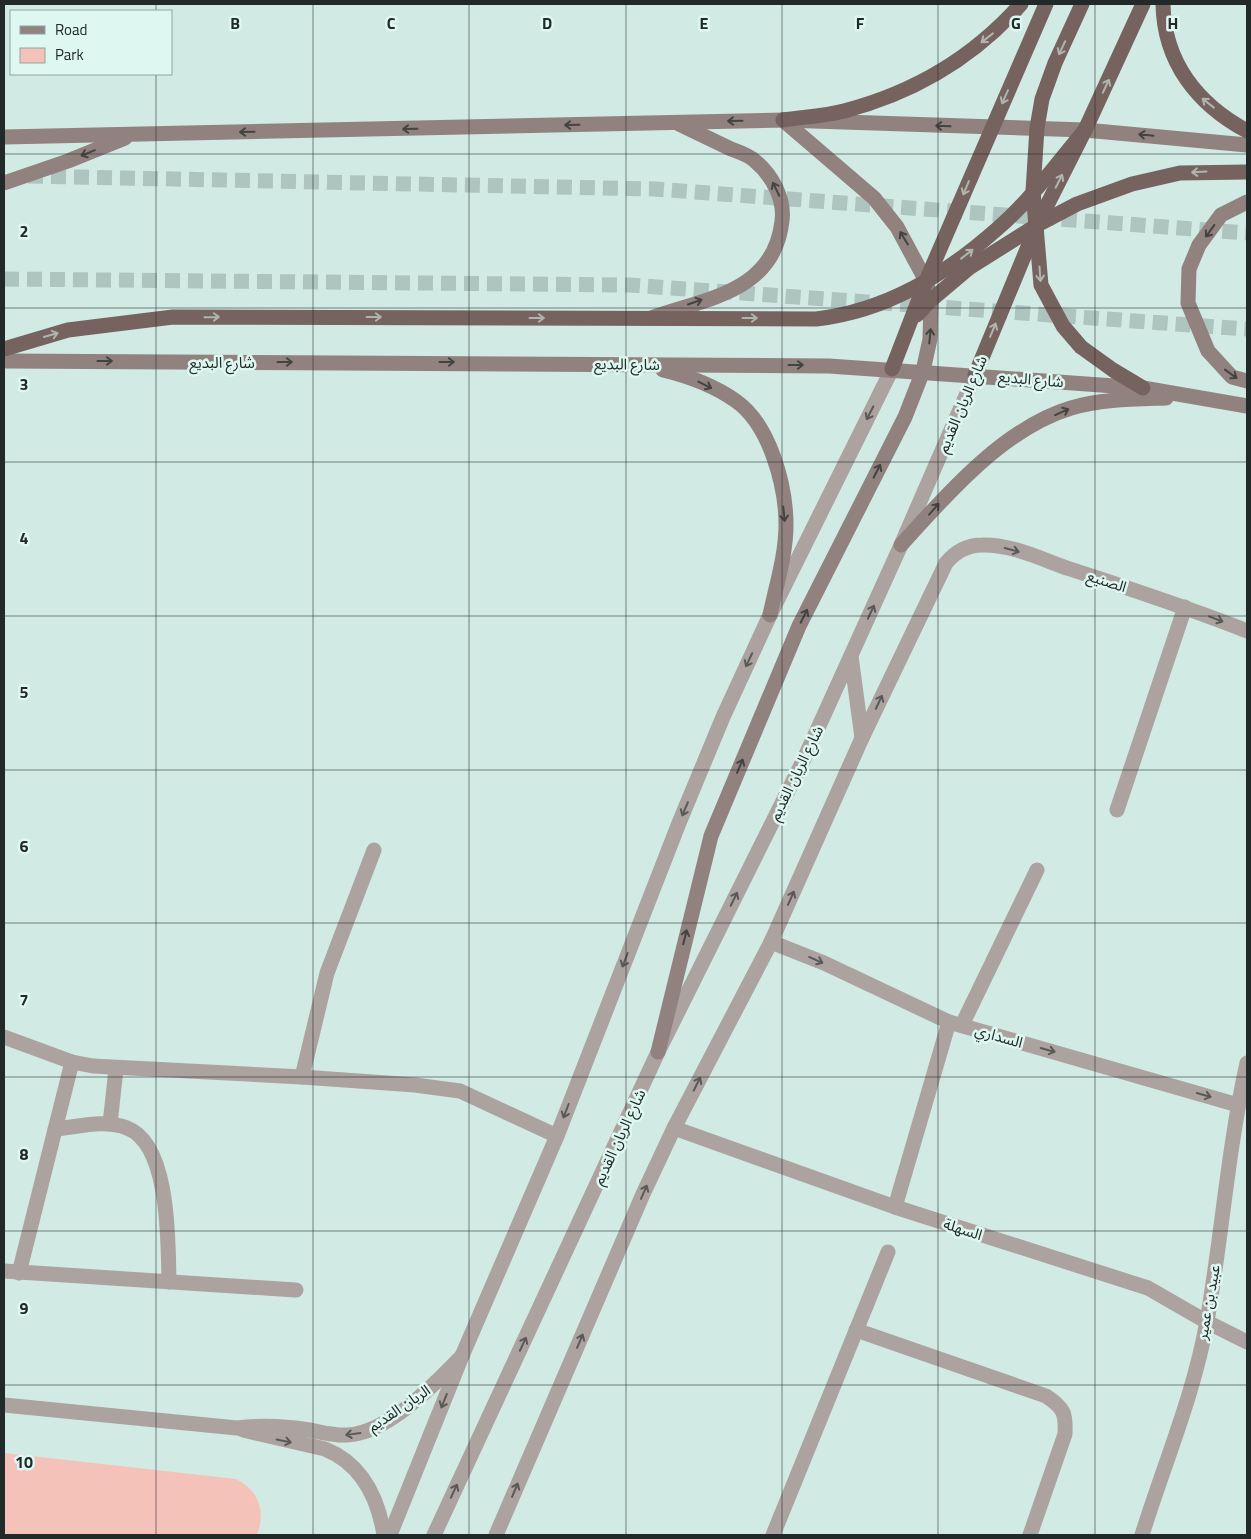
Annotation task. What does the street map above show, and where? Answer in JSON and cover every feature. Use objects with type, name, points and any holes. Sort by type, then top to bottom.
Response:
[{"type":"highway","points":[[783,120],[843,112],[900,93],[953,64],[1000,27],[1021,4]]},
{"type":"highway","points":[[892,370],[926,281],[1046,4]]},
{"type":"highway","points":[[1082,4],[1042,100],[1037,128],[1033,191],[1041,285],[1063,326],[1081,347],[1113,370],[1143,388]]},
{"type":"highway","name":"شارع الريان القديم","points":[[974,375],[1037,225],[1085,130],[1143,4]]},
{"type":"highway","points":[[1163,4],[1163,25],[1177,67],[1202,98],[1247,131]]},
{"type":"highway","points":[[4,348],[68,330],[173,318],[816,319],[846,315],[874,307],[926,281],[962,258],[998,228],[1033,191],[1085,130]]},
{"type":"highway","points":[[911,322],[931,300],[969,268],[1037,225],[1077,204],[1132,184],[1180,173],[1247,172]]},
{"type":"main road","points":[[658,1052],[711,836],[799,626],[905,417],[923,371],[930,338],[931,300],[926,281],[897,228],[874,198],[783,120]]},
{"type":"main road","points":[[4,137],[783,120],[1085,130],[1247,145]]},
{"type":"main road","points":[[649,318],[740,287],[758,275],[772,258],[780,238],[783,216],[779,195],[769,176],[754,160],[676,123]]},
{"type":"main road","points":[[4,183],[68,161],[134,135]]},
{"type":"main road","points":[[1247,202],[1221,215],[1199,245],[1189,269],[1188,294],[1188,302],[1208,351],[1232,377],[1247,381]]},
{"type":"main road","name":"شارع البديع","points":[[4,361],[829,366],[923,371],[1143,388],[1247,406]]},
{"type":"main road","points":[[642,364],[690,377],[737,401],[764,433],[780,478],[786,525],[781,566],[770,615]]},
{"type":"main road","points":[[901,545],[945,496],[996,451],[1034,425],[1071,408],[1118,401],[1164,398],[1210,400]]},
{"type":"street","points":[[390,1535],[462,1356],[556,1136],[682,814],[723,717],[770,615],[892,370]]},
{"type":"street","name":"شارع الريان القديم","points":[[434,1535],[658,1052],[804,759],[901,545],[974,375]]},
{"type":"street","name":"الصنيع","points":[[862,738],[936,580],[946,563],[964,548],[984,545],[1014,550],[1185,607],[1247,630]]},
{"type":"street","points":[[1117,810],[1185,607]]},
{"type":"street","points":[[496,1535],[674,1128],[771,942],[862,738],[851,656]]},
{"type":"street","points":[[302,1077],[327,973],[374,850]]},
{"type":"street","points":[[895,1207],[956,1024],[1037,870]]},
{"type":"street","name":"السداري","points":[[771,942],[824,963],[956,1024],[1238,1105]]},
{"type":"street","points":[[4,1037],[72,1062],[116,1069],[302,1077],[415,1085],[460,1091],[556,1136]]},
{"type":"street","points":[[19,1273],[72,1062]]},
{"type":"street","name":"عبيد بن عمير","points":[[1142,1535],[1190,1392],[1206,1322],[1238,1105],[1247,1062]]},
{"type":"street","points":[[110,1124],[116,1069]]},
{"type":"street","points":[[55,1129],[110,1124],[138,1133],[154,1154],[162,1188],[167,1232],[169,1282]]},
{"type":"street","name":"السهلة","points":[[674,1128],[895,1207],[1148,1288],[1206,1322],[1247,1342]]},
{"type":"street","points":[[773,1535],[888,1252]]},
{"type":"street","points":[[4,1271],[296,1290]]},
{"type":"street","points":[[856,1330],[1046,1396],[1060,1405],[1065,1417],[1065,1434],[1030,1535]]},
{"type":"street","name":"الريان القديم","points":[[4,1406],[237,1428],[270,1426],[346,1435],[358,1434],[373,1429],[405,1408],[435,1383],[462,1356]]},
{"type":"street","name":"الريان القديم","points":[[237,1428],[338,1454],[357,1469],[371,1492],[381,1518],[384,1535]]},
{"type":"green space","points":[[4,1453],[236,1479],[250,1489],[255,1496],[260,1510],[260,1526],[257,1535],[4,1535]]},
{"type":"tunnel","points":[[28,176],[655,189],[1247,233]]},
{"type":"tunnel","points":[[4,279],[629,285],[1247,329]]}]
